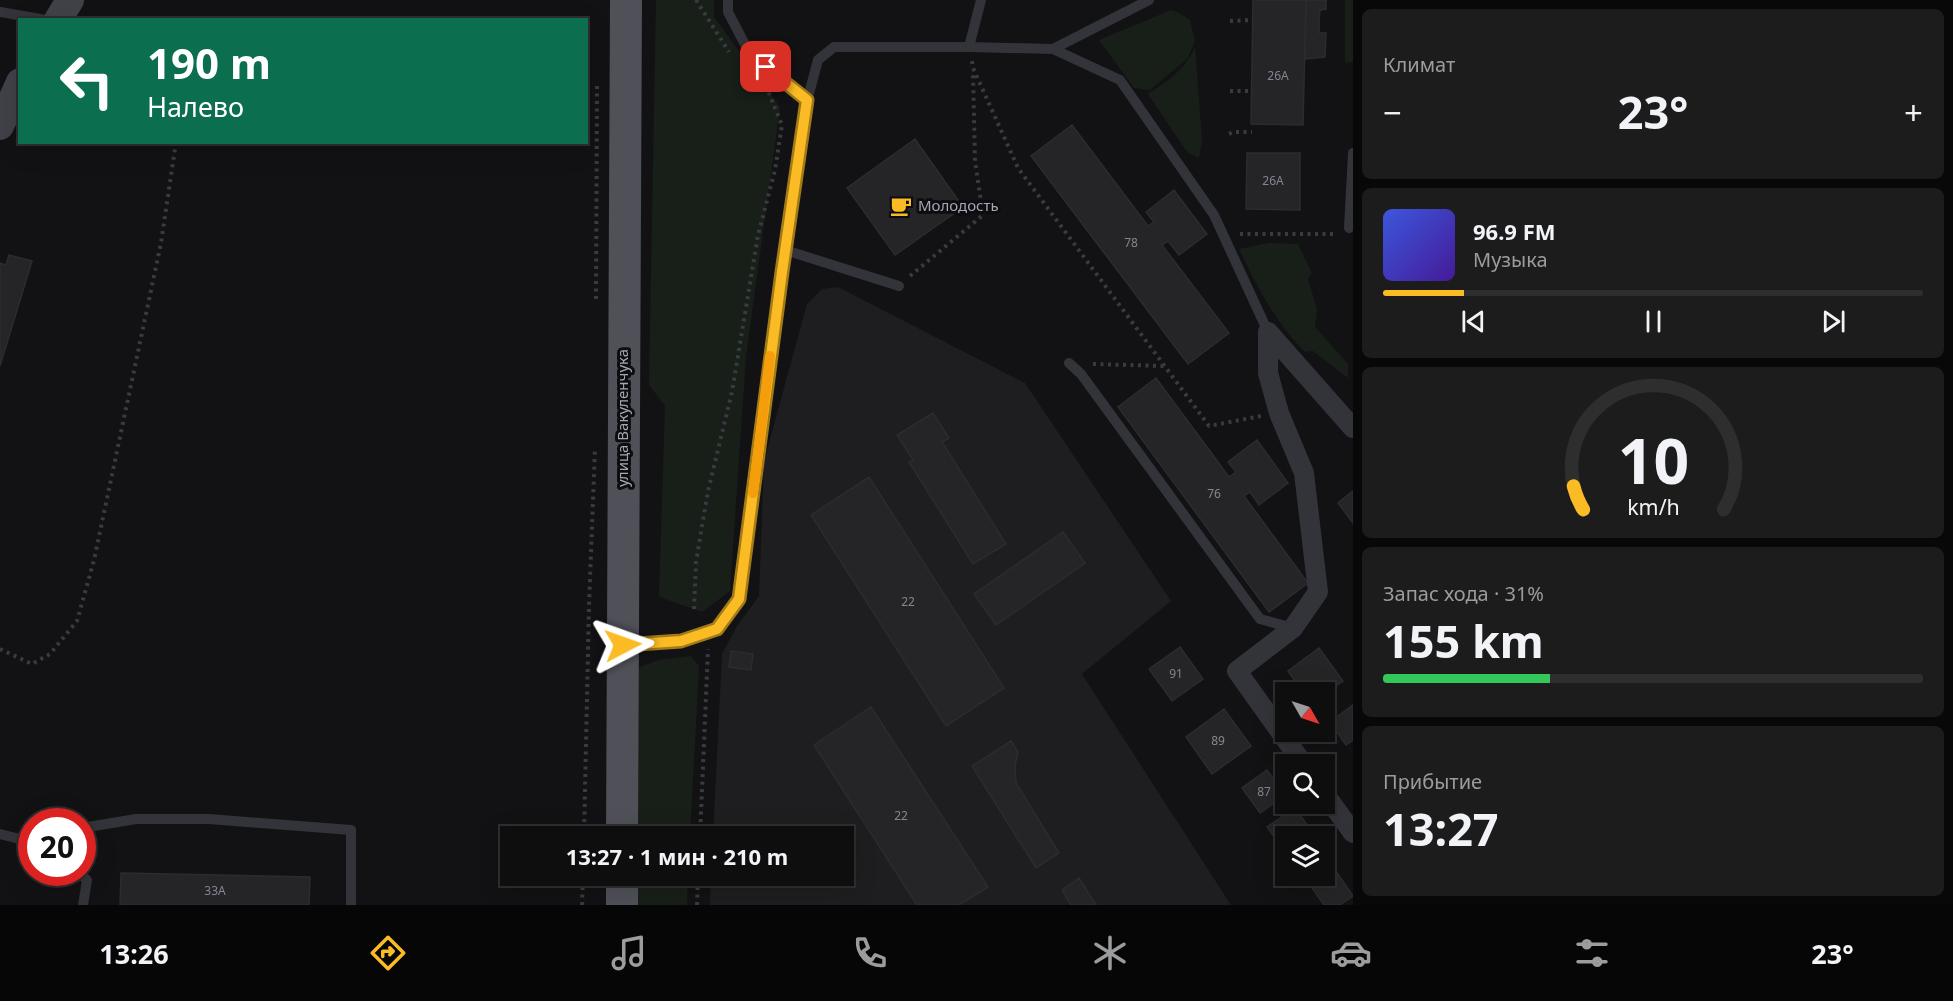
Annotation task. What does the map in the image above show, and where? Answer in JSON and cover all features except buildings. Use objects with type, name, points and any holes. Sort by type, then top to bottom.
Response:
[{"type":"main road","name":"улица Вакуленчука","points":[[622,826],[626,0]]},
{"type":"main road","points":[[622,886],[622,905]]},
{"type":"street","points":[[59,18],[70,0]]},
{"type":"street","points":[[0,126],[18,86]]},
{"type":"street","points":[[1268,332],[1268,373],[1279,413],[1304,473],[1318,592],[1293,628],[1237,671],[1296,754]]},
{"type":"street","points":[[1268,332],[1353,428]]},
{"type":"street","points":[[1335,809],[1353,833]]},
{"type":"lane","points":[[728,0],[728,12],[751,56],[807,100]]},
{"type":"lane","points":[[969,47],[981,0]]},
{"type":"lane","points":[[1053,49],[1149,0]]},
{"type":"lane","points":[[0,12],[34,18]]},
{"type":"lane","points":[[623,645],[681,641],[717,629],[739,599],[807,100],[818,60],[834,47],[1053,49],[1120,80],[1214,215],[1268,332]]},
{"type":"lane","points":[[1345,231],[1353,153]]},
{"type":"lane","points":[[785,250],[899,286]]},
{"type":"lane","points":[[1069,363],[1081,374],[1260,619],[1293,628]]},
{"type":"lane","points":[[96,826],[136,819],[209,819],[351,831],[351,905]]},
{"type":"lane","points":[[0,834],[18,838]]},
{"type":"lane","points":[[83,905],[86,886]]},
{"type":"path","points":[[696,0],[731,55]]},
{"type":"path","points":[[1230,21],[1253,20]]},
{"type":"path","points":[[899,286],[983,215],[975,161],[973,68],[969,47]]},
{"type":"path","points":[[973,68],[1018,168],[1209,426],[1279,413]]},
{"type":"path","points":[[596,300],[597,80]]},
{"type":"path","points":[[694,609],[696,562],[708,491],[732,392],[758,235],[775,170],[782,125],[766,88]]},
{"type":"path","points":[[1230,91],[1251,91]]},
{"type":"path","points":[[1228,134],[1252,132]]},
{"type":"path","points":[[0,649],[32,663],[50,654],[77,621],[94,560],[161,243],[176,144]]},
{"type":"path","points":[[1222,234],[1345,231]]},
{"type":"path","points":[[1069,363],[1164,366]]},
{"type":"path","points":[[584,826],[595,442]]},
{"type":"path","points":[[700,826],[709,632]]},
{"type":"path","points":[[582,886],[582,905]]},
{"type":"path","points":[[697,905],[698,886]]},
{"type":"shaded area","points":[[656,0],[714,0],[714,17],[780,107],[746,357],[730,591],[702,612],[659,597],[665,406],[649,385]]},
{"type":"shaded area","points":[[1345,0],[1353,0],[1353,62],[1345,63]]},
{"type":"shaded area","points":[[1171,10],[1190,20],[1195,41],[1188,58],[1150,90],[1134,88],[1099,40]]},
{"type":"shaded area","points":[[1195,47],[1202,140],[1199,158],[1187,152],[1148,94],[1181,69]]},
{"type":"shaded area","points":[[1269,243],[1298,244],[1312,273],[1308,279],[1317,309],[1315,327],[1348,364],[1348,378],[1313,351],[1305,352],[1294,341],[1268,304],[1239,249]]},
{"type":"shaded area","points":[[838,287],[1025,383],[1171,601],[1082,674],[1231,905],[710,905],[711,886],[854,886],[854,826],[714,826],[722,654],[737,626],[759,596],[764,461],[807,304],[822,289]]},
{"type":"shaded area","points":[[691,656],[699,666],[691,826],[636,826],[638,668],[658,660]]},
{"type":"shaded area","points":[[636,886],[688,886],[687,905],[635,905]]},
{"type":"slow traffic","points":[[753,493],[770,356]]},
{"type":"place","name":"Молодость","points":[[901,206]]},
{"type":"route","points":[[623,645],[681,641],[717,629],[739,599],[807,100],[766,67]]}]
